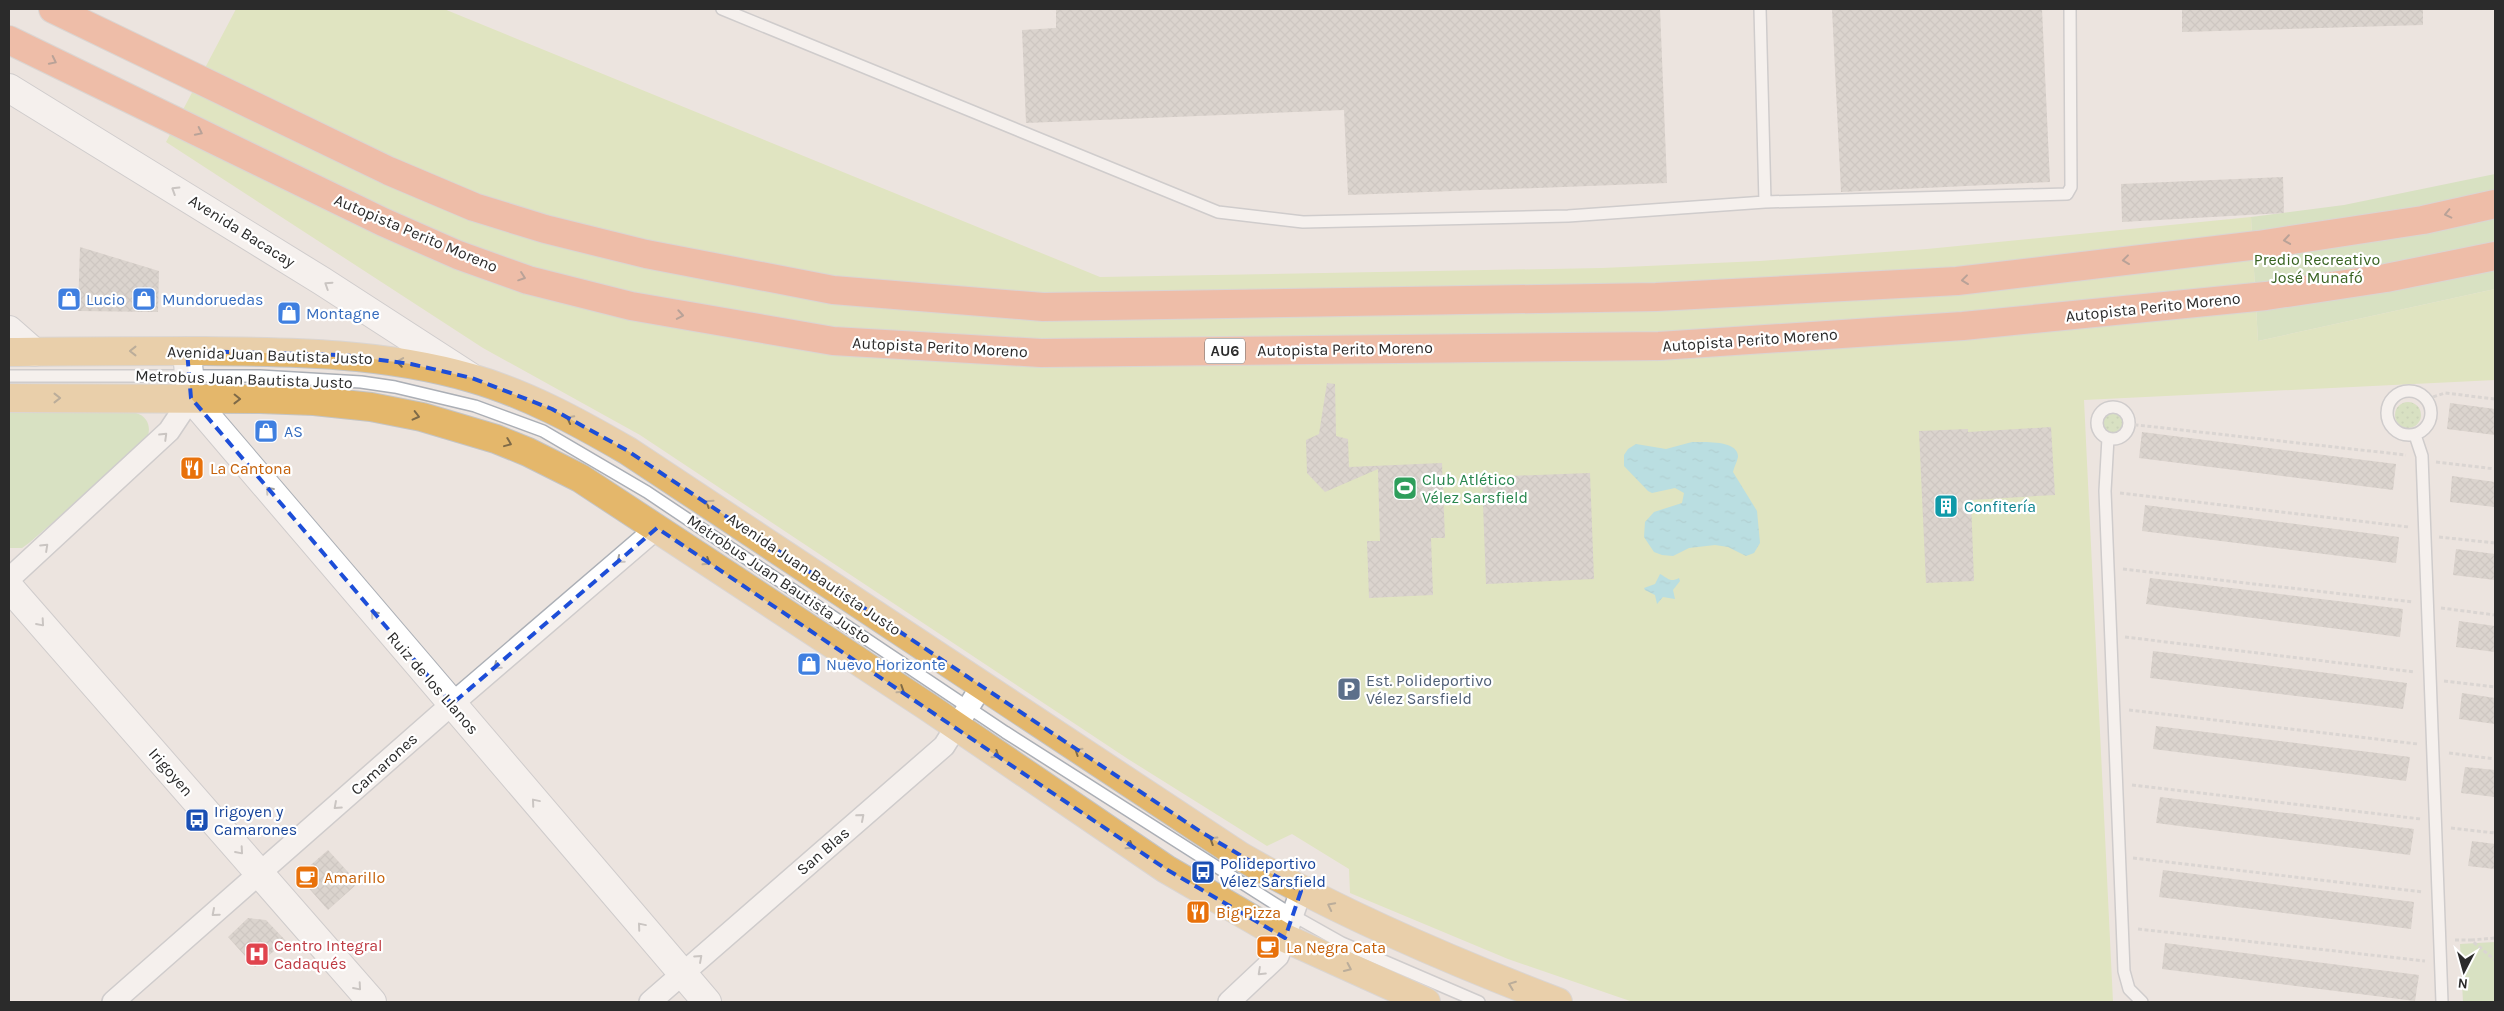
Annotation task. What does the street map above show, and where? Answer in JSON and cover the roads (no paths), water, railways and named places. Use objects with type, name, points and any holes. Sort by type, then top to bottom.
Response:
[{"type":"highway","points":[[53,9],[389,171],[474,207],[545,230],[646,254],[833,290],[1033,306],[1656,297],[1957,280],[2258,245],[2423,220],[2495,204]]},
{"type":"highway","name":"Autopista Perito Moreno","points":[[9,40],[382,222],[458,255],[528,280],[631,306],[833,340],[1041,353],[1659,346],[1963,326],[2266,296],[2386,278],[2495,256]]},
{"type":"main road","name":"Avenida Juan Bautista Justo","points":[[21,352],[189,375],[305,400],[397,411],[496,439],[554,464],[580,478],[657,528],[969,707],[1201,832],[1293,915],[1426,1002]]},
{"type":"main road","name":"Avenida Juan Bautista Justo","points":[[9,398],[343,355],[411,364],[472,378],[552,410],[628,451],[969,707],[1166,869],[1293,915],[1476,971],[1558,1002]]},
{"type":"street","name":"Avenida Bacacay","points":[[9,88],[315,277],[472,378]]},
{"type":"street","points":[[9,330],[21,352]]},
{"type":"street","points":[[9,579],[169,431],[189,375]]},
{"type":"street","name":"Ruiz de los Llanos","points":[[189,375],[452,704],[707,1002]]},
{"type":"street","name":"Camarones","points":[[113,1002],[452,704],[657,528]]},
{"type":"street","name":"Irigoyen","points":[[9,586],[372,1002]]},
{"type":"street","name":"San Blas","points":[[650,1002],[681,973],[944,746],[969,707]]},
{"type":"street","points":[[1229,1002],[1278,956],[1293,915]]},
{"type":"lane","points":[[722,9],[1218,212],[1303,222],[1568,216],[1765,202],[2067,194],[2071,187],[2070,9]]},
{"type":"lane","points":[[1760,9],[1765,202]]},
{"type":"lane","name":"Metrobus Juan Bautista Justo","points":[[9,376],[260,376],[361,382],[395,387],[475,406],[543,431],[647,492],[969,707]]},
{"type":"lane","points":[[2402,392],[2418,392],[2427,400],[2432,411],[2431,419],[2422,432],[2415,435],[2401,434],[2390,425],[2387,411],[2389,403],[2402,392]]},
{"type":"lane","points":[[2108,438],[2122,435],[2128,424],[2124,412],[2119,408],[2104,409],[2099,414],[2097,422],[2098,428],[2108,438],[2105,491],[2124,971],[2129,989],[2142,1002]]},
{"type":"lane","points":[[2415,435],[2422,458],[2442,1002]]},
{"type":"lane","points":[[1293,915],[1342,943],[1480,1002]]},
{"type":"water","points":[[1692,442],[1720,443],[1733,447],[1737,451],[1738,457],[1733,472],[1757,511],[1760,543],[1754,553],[1746,556],[1728,547],[1715,545],[1689,548],[1673,556],[1662,555],[1654,552],[1644,537],[1645,522],[1654,512],[1682,503],[1684,493],[1675,488],[1652,493],[1648,491],[1624,466],[1624,455],[1628,449],[1636,444],[1666,449]]},
{"type":"water","points":[[1660,574],[1671,580],[1679,578],[1680,581],[1673,590],[1675,599],[1663,597],[1657,604],[1655,595],[1644,588],[1655,584]]},
{"type":"place","name":"Lucio","points":[[69,299]]},
{"type":"place","name":"Mundoruedas","points":[[144,299]]},
{"type":"place","name":"Montagne","points":[[289,313]]},
{"type":"place","name":"AS","points":[[266,431]]},
{"type":"place","name":"La Cantona","points":[[192,468]]},
{"type":"place","name":"Club Atlético Vélez Sarsfield","points":[[1405,488]]},
{"type":"place","name":"Confitería","points":[[1946,506]]},
{"type":"place","name":"Nuevo Horizonte","points":[[809,664]]},
{"type":"place","name":"Est. Polideportivo Vélez Sarsfield","points":[[1349,689]]},
{"type":"place","name":"Irigoyen y Camarones","points":[[197,820]]},
{"type":"place","name":"Polideportivo Vélez Sarsfield","points":[[1203,872]]},
{"type":"place","name":"Amarillo","points":[[307,877]]},
{"type":"place","name":"Big Pizza","points":[[1198,912]]},
{"type":"place","name":"La Negra Cata","points":[[1268,947]]},
{"type":"place","name":"Centro Integral Cadaqués","points":[[257,954]]},
{"type":"park label","name":"Predio Recreativo José Munafó","points":[[2317,268]]}]
